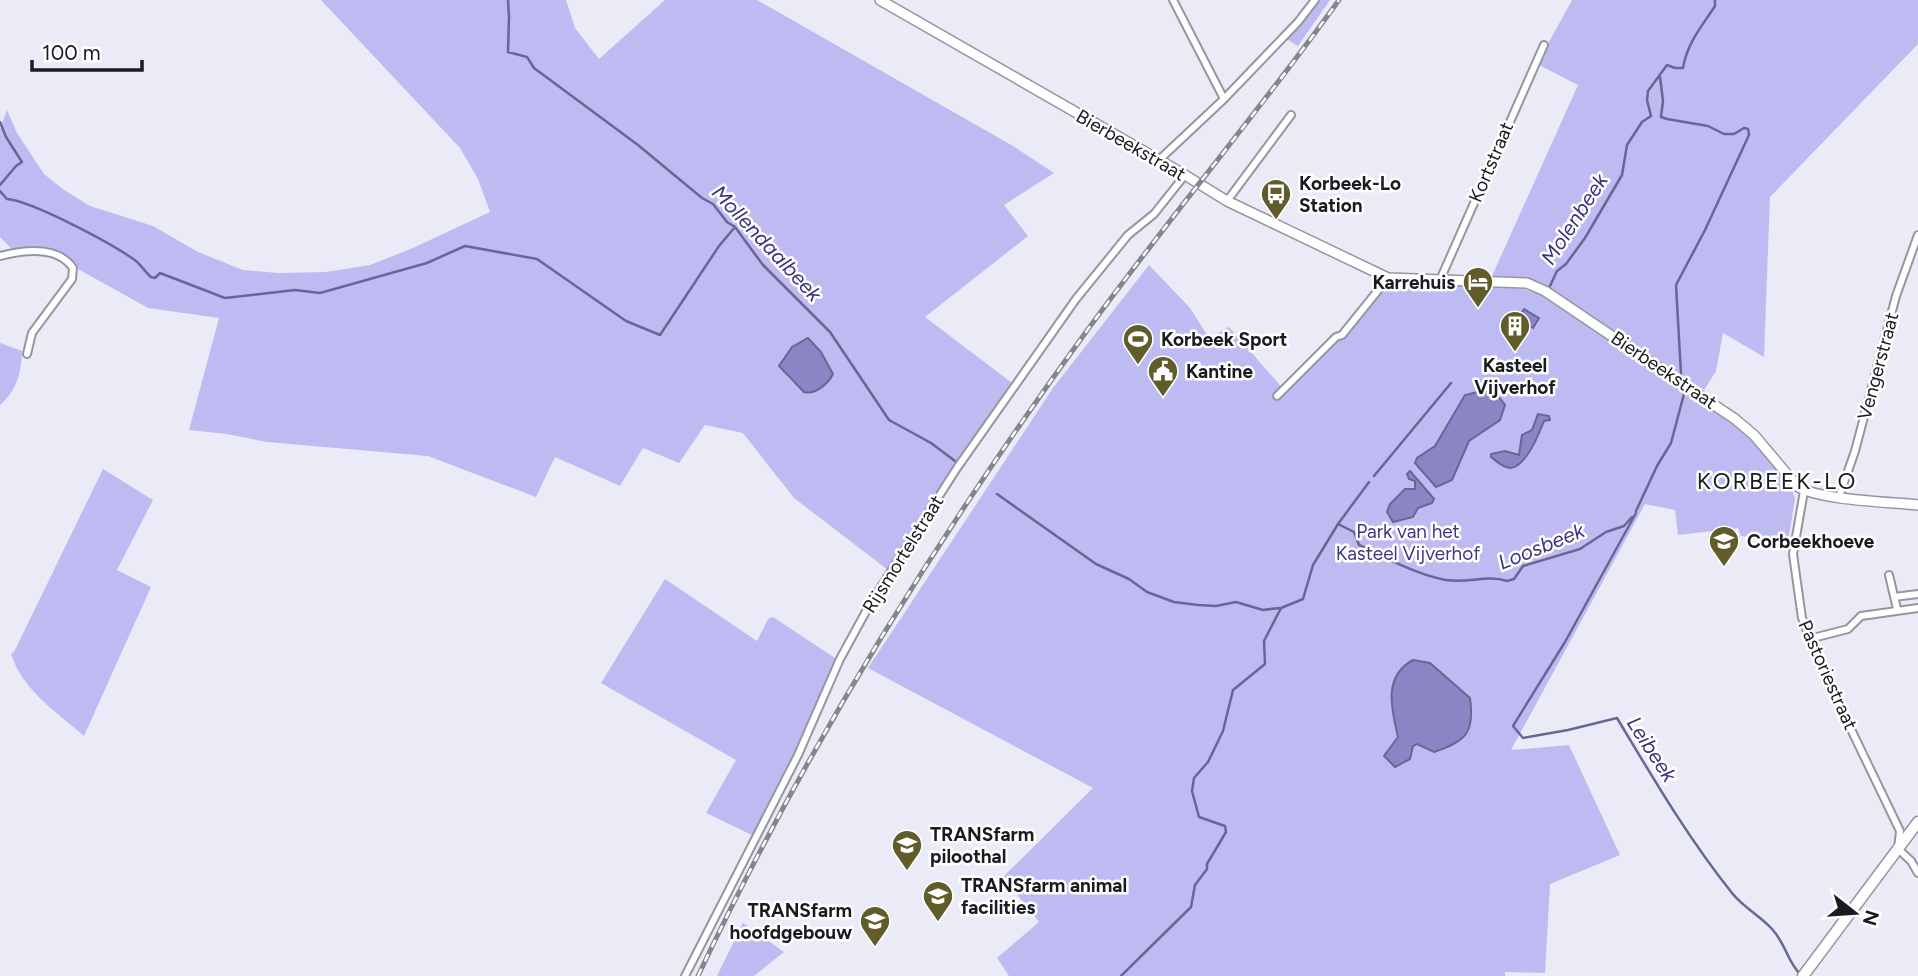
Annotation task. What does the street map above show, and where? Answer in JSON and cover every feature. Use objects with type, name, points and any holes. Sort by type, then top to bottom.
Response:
[{"type":"main road","points":[[1802,976],[1918,822]]},
{"type":"street","name":"Bierbeekstraat","points":[[880,0],[891,3],[1227,201],[1388,278],[1527,284],[1545,291],[1741,423],[1804,491]]},
{"type":"street","points":[[1173,0],[1224,99]]},
{"type":"street","points":[[1159,160],[1224,99],[1298,22],[1315,0]]},
{"type":"street","name":"Kortstraat","points":[[1440,280],[1544,45]]},
{"type":"street","points":[[1227,201],[1291,116]]},
{"type":"street","name":"Rijsmortelstraat","points":[[685,976],[798,755],[840,659],[870,604],[957,468],[1076,299],[1128,235],[1154,214],[1185,175]]},
{"type":"street","name":"Vengerstraat","points":[[1839,497],[1855,451],[1896,296],[1918,235]]},
{"type":"street","points":[[0,256],[16,251],[37,250],[58,256],[73,268],[72,279],[32,333],[27,354]]},
{"type":"street","points":[[1277,396],[1336,337],[1342,335],[1388,278]]},
{"type":"street","points":[[1804,491],[1814,495],[1918,505]]},
{"type":"street","name":"Pastoriestraat","points":[[1804,491],[1793,554],[1798,596],[1809,639],[1900,831],[1898,849]]},
{"type":"street","points":[[1889,575],[1897,609]]},
{"type":"street","points":[[1894,597],[1918,594]]},
{"type":"street","points":[[1809,639],[1848,629],[1861,616],[1918,608]]},
{"type":"street","points":[[1898,849],[1911,861],[1918,873]]},
{"type":"green space","points":[[321,0],[566,0],[575,28],[599,59],[665,0],[757,0],[1013,146],[1054,173],[1004,205],[1028,236],[925,317],[1012,383],[888,570],[794,498],[743,433],[705,425],[679,463],[643,448],[620,486],[555,457],[536,497],[428,456],[267,442],[189,430],[219,318],[148,308],[78,269],[59,253],[29,248],[12,249],[0,237],[0,129],[7,110],[17,133],[44,174],[64,190],[90,206],[153,226],[198,252],[243,270],[279,273],[326,272],[370,265],[490,212],[478,179],[460,148]],"holes":[[[808,339],[804,392],[787,376],[782,359],[792,347]]]},
{"type":"green space","points":[[1318,0],[1330,0],[1298,46],[1285,38]]},
{"type":"green space","points":[[1572,0],[1918,0],[1918,44],[1770,197],[1764,357],[1723,333],[1716,371],[1704,390],[1542,283],[1524,278],[1492,276],[1578,85],[1537,64]]},
{"type":"green space","name":"Park van het Kasteel Vijverhof","points":[[1149,265],[1190,308],[1209,338],[1229,327],[1286,392],[1386,283],[1520,288],[1541,294],[1744,430],[1792,489],[1795,499],[1788,541],[1741,536],[1738,528],[1678,535],[1675,510],[1645,504],[1511,750],[1569,745],[1620,855],[1550,884],[1545,973],[1505,972],[1505,976],[1009,976],[997,958],[1039,922],[1003,877],[1093,788],[868,668],[1053,388]]},
{"type":"green space","points":[[0,343],[22,351],[17,381],[0,405]]},
{"type":"green space","points":[[103,469],[153,500],[117,570],[151,587],[84,736],[32,690],[16,667],[11,654]]},
{"type":"green space","points":[[665,579],[757,641],[768,619],[773,617],[835,658],[837,665],[754,836],[706,813],[736,760],[601,683]]},
{"type":"green space","points":[[743,923],[784,952],[754,976],[717,976]]},
{"type":"shaded area","points":[[1524,309],[1539,318],[1533,328],[1518,319]]},
{"type":"shaded area","points":[[808,338],[821,352],[833,374],[821,388],[804,392],[779,366],[792,347]]},
{"type":"shaded area","points":[[1485,390],[1499,397],[1505,405],[1500,420],[1469,441],[1452,480],[1436,487],[1415,463],[1417,458],[1435,446],[1465,395]]},
{"type":"shaded area","points":[[1538,414],[1549,416],[1550,420],[1544,421],[1522,462],[1508,468],[1491,457],[1491,454],[1505,451],[1519,455],[1522,435],[1532,430]]},
{"type":"shaded area","points":[[1410,471],[1434,499],[1432,503],[1418,508],[1413,517],[1393,522],[1387,512],[1390,504],[1405,489],[1415,489],[1415,481],[1409,479],[1407,474]]},
{"type":"shaded area","points":[[1413,660],[1430,663],[1470,698],[1471,720],[1466,734],[1454,744],[1434,752],[1417,744],[1413,746],[1410,759],[1395,767],[1384,756],[1398,737],[1392,705],[1393,685],[1403,667]]},
{"type":"waterway","name":"Mollendaalbeek","points":[[508,0],[508,52],[527,57],[534,68],[713,204],[727,222],[735,227],[763,265],[830,332],[889,420],[931,443],[955,461]]},
{"type":"waterway","name":"Molenbeek","points":[[1550,286],[1557,271],[1566,264],[1585,238],[1622,175],[1627,145],[1642,122],[1651,116],[1648,91],[1667,65],[1683,68],[1691,43],[1715,6],[1715,0]]},
{"type":"waterway","name":"Loosbeek","points":[[1660,77],[1663,101],[1661,117],[1708,126],[1724,134],[1734,134],[1744,128],[1748,129],[1749,135],[1676,285],[1681,374]]},
{"type":"waterway","points":[[0,122],[22,162],[0,185]]},
{"type":"waterway","points":[[0,191],[7,199],[53,215],[110,244],[136,261],[151,277],[155,278],[160,273],[225,298],[295,290],[320,293],[427,263],[465,246],[537,259],[626,321],[660,335],[719,246],[735,227]]},
{"type":"waterway","name":"Molenbeek","points":[[1374,476],[1451,383]]},
{"type":"waterway","name":"Loosbeek","points":[[1636,511],[1671,443],[1684,394]]},
{"type":"waterway","name":"Molenbeek","points":[[1121,976],[1191,907],[1195,885],[1207,869],[1207,864],[1226,832],[1225,826],[1199,817],[1192,791],[1194,778],[1208,762],[1223,731],[1233,690],[1265,664],[1264,641],[1281,608],[1303,599],[1313,565],[1338,524],[1369,482]]},
{"type":"waterway","name":"Mollendaalbeek","points":[[997,494],[1096,564],[1129,579],[1147,592],[1174,602],[1198,605],[1216,606],[1236,602],[1263,610],[1279,608]]},
{"type":"waterway","name":"Leibeek","points":[[1636,513],[1565,642],[1513,726],[1523,738],[1617,718],[1716,872],[1736,898],[1777,935],[1800,974]]},
{"type":"waterway","name":"Loosbeek","points":[[1338,524],[1354,532],[1359,545],[1420,573],[1449,581],[1507,581],[1514,579],[1523,566],[1580,549],[1606,532],[1624,526],[1632,517]]},
{"type":"railway","points":[[698,976],[783,808],[926,565],[1086,332],[1339,0]]},
{"type":"place","name":"Korbeek-Lo Station","points":[[1276,221]]},
{"type":"place","name":"Karrehuis","points":[[1478,309]]},
{"type":"place","name":"Kasteel Vijverhof","points":[[1515,353]]},
{"type":"place","name":"Korbeek Sport","points":[[1138,366]]},
{"type":"place","name":"Kantine","points":[[1163,398]]},
{"type":"place","name":"Corbeekhoeve","points":[[1724,568]]},
{"type":"place","name":"TRANSfarm piloothal","points":[[907,872]]},
{"type":"place","name":"TRANSfarm animal facilities","points":[[938,923]]},
{"type":"place","name":"TRANSfarm hoofdgebouw","points":[[875,948]]},
{"type":"district","name":"KORBEEK-LO","points":[[1777,481]]}]
